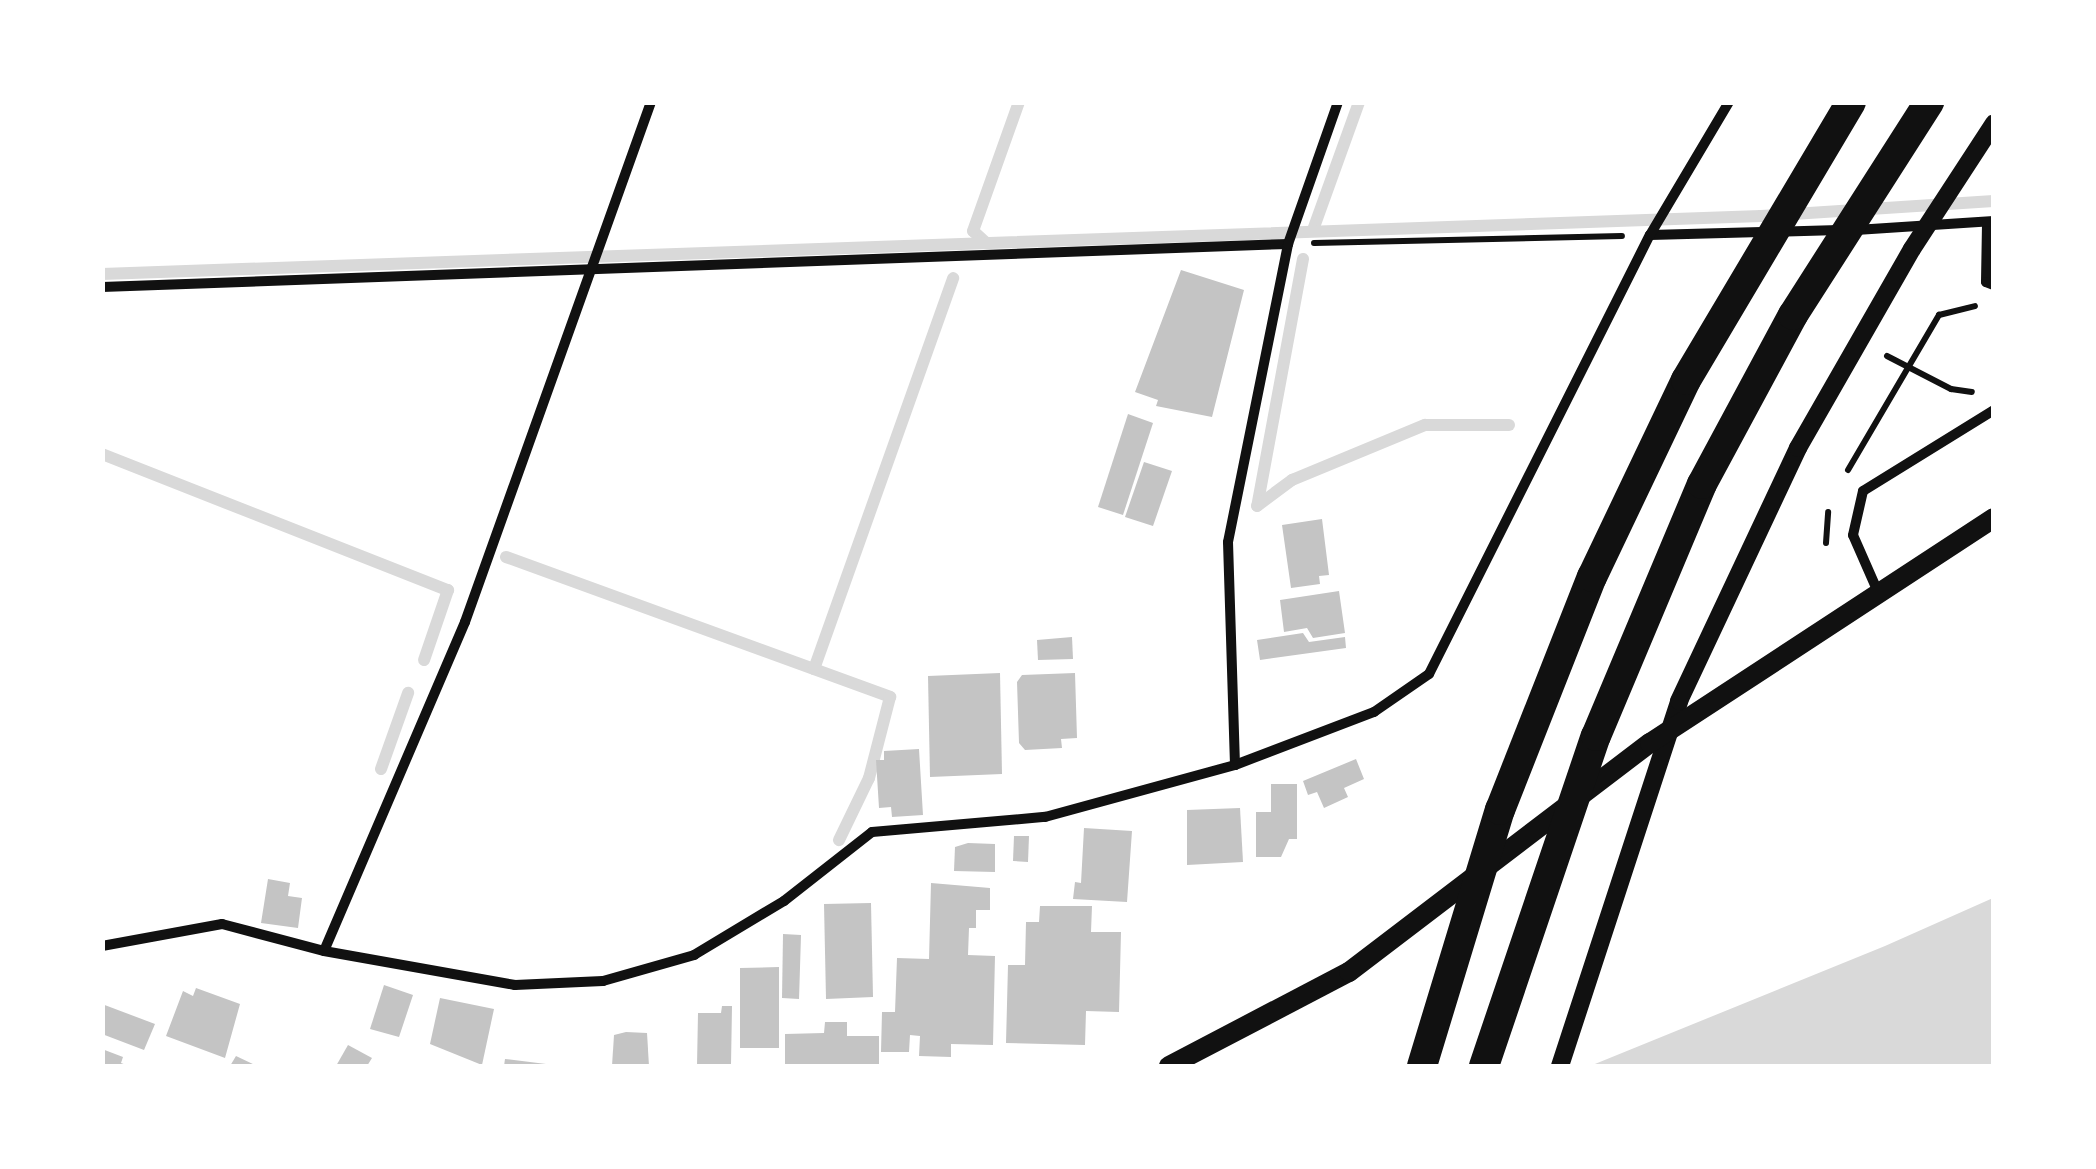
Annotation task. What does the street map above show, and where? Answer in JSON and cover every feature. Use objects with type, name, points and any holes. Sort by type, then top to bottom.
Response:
[{"type":"highway","points":[[1422,1066],[1500,810],[1600,559],[1726,305],[1850,102]]},
{"type":"highway","points":[[1484,1066],[1596,736],[1702,484],[1792,315],[1929,102]]},
{"type":"main road","points":[[1169,1066],[1349,972],[1650,744],[1994,518]]},
{"type":"street","points":[[324,950],[465,622],[652,102]]},
{"type":"street","points":[[1235,764],[1228,542],[1288,244],[1338,102]]},
{"type":"street","points":[[102,946],[222,924],[324,950],[515,985],[602,981],[694,955],[784,901],[872,832],[1045,817],[1235,764],[1374,712],[1429,674],[1650,236],[1729,102]]},
{"type":"street","points":[[1560,1066],[1679,701],[1798,448],[1912,249],[1994,123]]},
{"type":"street","points":[[1650,236],[1990,222],[1986,282],[1994,285]]},
{"type":"street","points":[[102,286],[1288,244]]},
{"type":"street","points":[[1878,592],[1853,535],[1862,491],[1994,410]]},
{"type":"path","points":[[1288,244],[1650,236]]},
{"type":"path","points":[[1856,456],[1939,315],[1959,306],[1987,311]]},
{"type":"path","points":[[1877,372],[1896,339]]},
{"type":"path","points":[[1886,356],[1951,389],[1983,386]]},
{"type":"shaded area","points":[[1993,898],[1993,1066],[1590,1066],[1885,946]]},
{"type":"building","points":[[1181,270],[1244,290],[1212,417],[1156,406],[1158,400],[1135,392]]},
{"type":"building","points":[[1128,414],[1153,423],[1123,515],[1098,507]]},
{"type":"building","points":[[1144,462],[1172,471],[1153,526],[1125,517]]},
{"type":"building","points":[[1322,519],[1329,575],[1319,576],[1320,584],[1291,588],[1282,525]]},
{"type":"building","points":[[1339,591],[1345,633],[1313,638],[1307,628],[1284,632],[1280,600]]},
{"type":"building","points":[[1303,633],[1309,642],[1345,637],[1346,648],[1260,660],[1257,640]]},
{"type":"building","points":[[1072,637],[1073,659],[1038,660],[1037,640]]},
{"type":"building","points":[[1000,673],[1002,774],[930,777],[928,676]]},
{"type":"building","points":[[1075,673],[1077,738],[1061,739],[1062,748],[1025,750],[1019,743],[1017,682],[1022,675]]},
{"type":"building","points":[[919,749],[923,815],[892,817],[891,807],[879,808],[876,760],[884,760],[884,751]]},
{"type":"building","points":[[1356,759],[1364,779],[1344,788],[1348,797],[1324,808],[1317,792],[1308,795],[1303,781]]},
{"type":"building","points":[[1271,784],[1297,784],[1297,839],[1289,839],[1281,857],[1256,857],[1256,812],[1271,812]]},
{"type":"building","points":[[1240,808],[1243,862],[1187,865],[1187,810]]},
{"type":"building","points":[[1084,828],[1132,831],[1127,902],[1073,899],[1075,882],[1081,883]]},
{"type":"building","points":[[1014,836],[1029,836],[1028,862],[1013,861]]},
{"type":"building","points":[[968,843],[995,844],[995,872],[954,871],[955,847]]},
{"type":"building","points":[[268,879],[290,883],[288,896],[302,898],[298,928],[261,923]]},
{"type":"building","points":[[931,883],[990,888],[990,910],[976,910],[976,928],[969,928],[968,955],[995,956],[993,1045],[951,1044],[951,1057],[919,1056],[920,1036],[910,1035],[909,1052],[881,1052],[882,1012],[895,1012],[897,958],[929,959]]},
{"type":"building","points":[[871,903],[873,997],[826,999],[824,904]]},
{"type":"building","points":[[1040,906],[1092,906],[1091,932],[1121,932],[1119,1012],[1086,1011],[1085,1045],[1006,1043],[1008,965],[1025,965],[1026,922],[1039,922]]},
{"type":"building","points":[[783,934],[801,935],[799,999],[782,998]]},
{"type":"building","points":[[779,967],[779,1048],[740,1048],[740,968]]},
{"type":"building","points":[[384,985],[413,995],[399,1037],[370,1029]]},
{"type":"building","points":[[196,988],[240,1004],[225,1058],[166,1036],[183,991],[193,996]]},
{"type":"building","points":[[440,998],[494,1009],[482,1065],[430,1044]]},
{"type":"building","points":[[102,1004],[155,1024],[144,1050],[102,1034]]},
{"type":"building","points":[[722,1006],[732,1006],[731,1066],[697,1066],[698,1013],[721,1013]]},
{"type":"building","points":[[825,1022],[847,1022],[847,1036],[879,1036],[879,1066],[785,1066],[785,1034],[824,1033]]},
{"type":"building","points":[[647,1033],[649,1066],[612,1066],[614,1035]]},
{"type":"building","points":[[348,1045],[372,1058],[367,1066],[336,1066]]},
{"type":"building","points":[[102,1049],[123,1057],[121,1063],[129,1066],[102,1066]]},
{"type":"building","points":[[236,1056],[257,1066],[230,1066]]},
{"type":"building","points":[[505,1059],[546,1064],[546,1066],[504,1066]]},
{"type":"waterway","points":[[985,242],[973,231],[1019,102]]},
{"type":"waterway","points":[[1313,230],[1359,102]]},
{"type":"waterway","points":[[102,274],[1761,216],[1994,201]]},
{"type":"waterway","points":[[1303,259],[1257,506],[1292,480],[1425,425],[1509,425]]},
{"type":"waterway","points":[[814,669],[953,278]]},
{"type":"waterway","points":[[102,454],[448,590],[424,660]]},
{"type":"waterway","points":[[506,557],[890,697],[869,778],[839,840]]},
{"type":"waterway","points":[[381,769],[408,693]]}]
